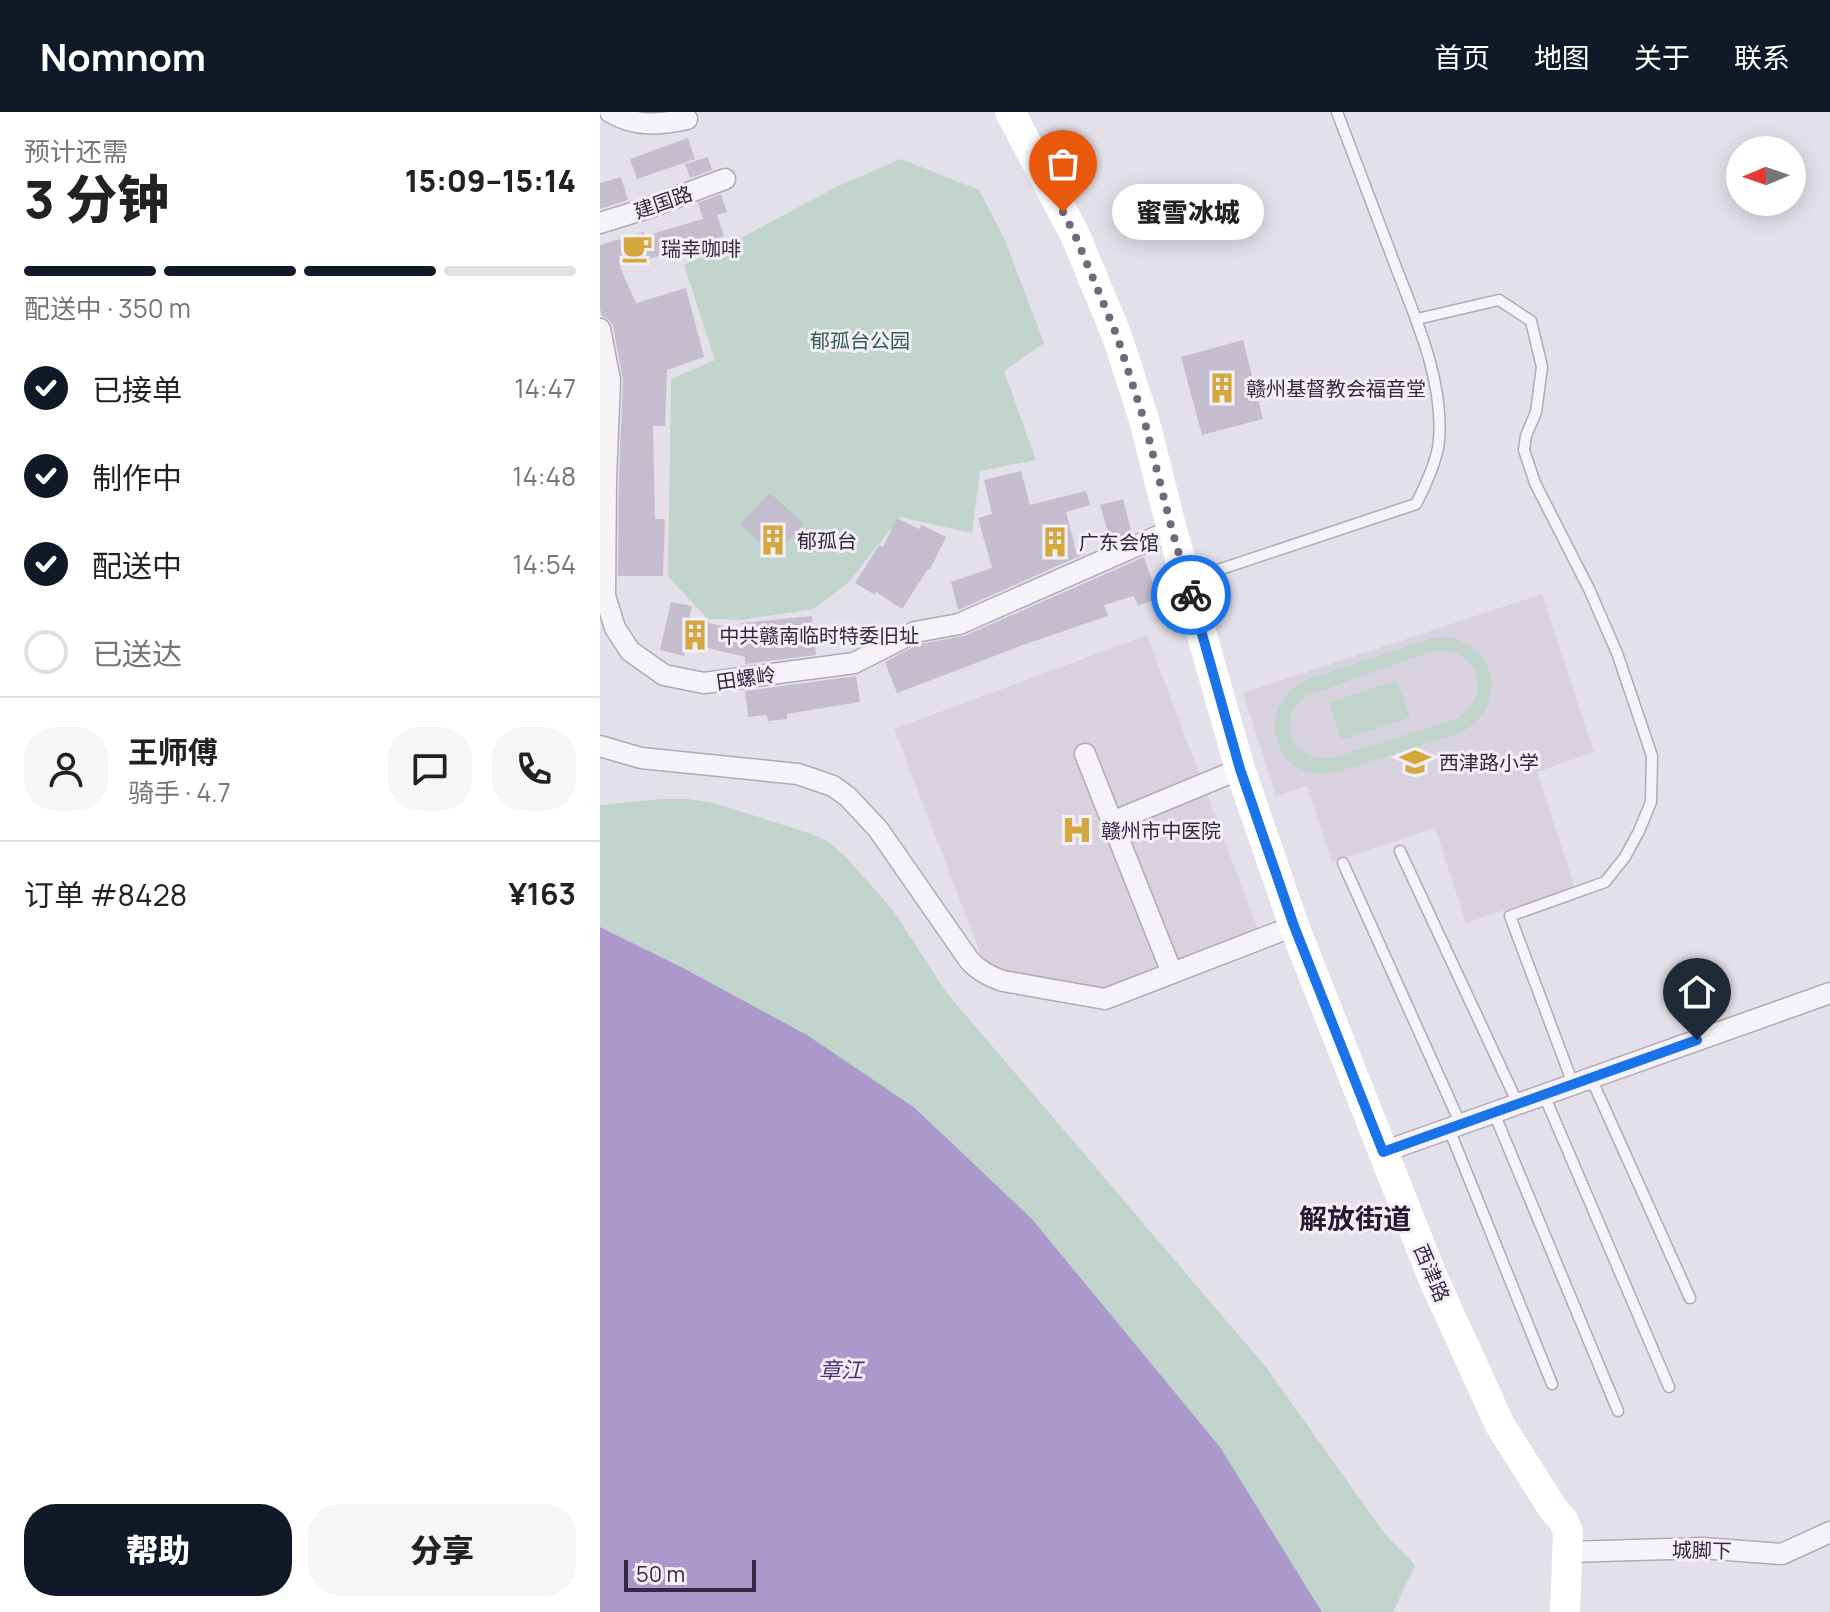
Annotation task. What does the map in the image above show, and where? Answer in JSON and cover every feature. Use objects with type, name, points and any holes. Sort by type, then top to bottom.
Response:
[{"type":"main road","name":"西津路","points":[[1010,112],[1075,235],[1117,336],[1145,423],[1240,769],[1294,926],[1433,1278],[1500,1425],[1568,1532],[1565,1612]]},
{"type":"street","points":[[610,112],[620,118],[649,125],[687,119]]},
{"type":"street","name":"建国路","points":[[600,223],[725,179]]},
{"type":"street","name":"田螺岭","points":[[600,329],[610,380],[605,596],[615,628],[630,651],[664,675],[704,683],[854,663],[915,632],[959,624],[1172,530]]},
{"type":"street","points":[[600,746],[641,758],[798,774],[833,786],[848,797],[878,829],[969,960],[979,970],[1003,981],[1105,999],[1294,926]]},
{"type":"street","points":[[1085,754],[1172,973]]},
{"type":"street","points":[[1112,822],[1240,769]]},
{"type":"street","points":[[1383,1152],[1830,993]]},
{"type":"street","name":"城脚下","points":[[1568,1552],[1702,1548],[1782,1554],[1830,1532]]},
{"type":"lane","points":[[1187,580],[1416,504],[1426,486],[1439,442],[1437,397],[1428,355],[1337,112]]},
{"type":"lane","points":[[1417,319],[1499,300],[1531,321],[1542,367],[1536,412],[1524,450],[1535,483],[1589,589],[1617,653],[1652,756],[1651,802],[1625,857],[1605,882],[1510,916],[1582,1081],[1690,1298]]},
{"type":"lane","points":[[1400,851],[1518,1104]]},
{"type":"lane","points":[[1343,863],[1455,1127],[1552,1384]]},
{"type":"lane","points":[[1544,1095],[1669,1387]]},
{"type":"lane","points":[[1494,1113],[1618,1411]]},
{"type":"shaded area","name":"西津路小学","points":[[1542,594],[1594,752],[1537,772],[1575,887],[1466,923],[1435,828],[1332,862],[1307,786],[1276,796],[1243,693]]},
{"type":"shaded area","name":"赣州市中医院","points":[[1147,635],[1259,932],[1101,991],[986,968],[894,729]]},
{"type":"green space","name":"郁孤台公园","points":[[901,159],[979,190],[1004,238],[1044,343],[1004,371],[1036,460],[980,471],[972,533],[900,517],[849,582],[814,609],[741,620],[707,619],[668,576],[671,379],[715,360],[684,265],[838,186]]},
{"type":"green space","points":[[1445,637],[1463,642],[1477,652],[1486,664],[1491,678],[1491,693],[1486,708],[1476,722],[1460,733],[1332,773],[1318,774],[1300,769],[1287,759],[1275,731],[1276,715],[1294,687],[1311,678],[1433,638]],"holes":[[[1436,650],[1450,651],[1471,664],[1478,685],[1476,697],[1459,718],[1329,759],[1305,753],[1296,745],[1289,726],[1291,716],[1306,696]]]},
{"type":"green space","points":[[1397,680],[1410,717],[1342,740],[1329,703]]},
{"type":"green space","points":[[660,799],[714,803],[809,833],[829,842],[845,856],[893,910],[946,992],[1266,1367],[1385,1534],[1415,1565],[1393,1612],[1322,1612],[1220,1447],[1032,1219],[915,1108],[683,968],[600,927],[600,805]]},
{"type":"water","name":"章江","points":[[600,927],[807,1035],[915,1108],[1032,1219],[1220,1447],[1322,1612],[600,1612]]},
{"type":"building","points":[[688,138],[695,159],[637,179],[630,159]]},
{"type":"building","points":[[708,157],[712,170],[690,178],[685,164]]},
{"type":"building","points":[[621,177],[628,200],[600,209],[600,183]]},
{"type":"building","points":[[721,194],[727,212],[717,215],[724,236],[666,256],[620,267],[636,303],[686,288],[704,357],[667,370],[665,426],[653,426],[655,519],[665,519],[663,576],[618,576],[623,380],[613,326],[602,316],[600,309],[600,245],[703,219],[698,203]]},
{"type":"building","name":"赣州基督教会福音堂","points":[[1243,340],[1263,419],[1202,435],[1181,357]]},
{"type":"building","name":"广东会馆","points":[[1021,471],[1030,505],[1086,491],[1090,505],[1066,512],[1077,555],[1087,553],[958,610],[951,582],[992,568],[978,518],[992,514],[984,480]]},
{"type":"building","name":"郁孤台","points":[[770,493],[804,524],[774,556],[740,524]]},
{"type":"building","name":"广东会馆","points":[[1123,499],[1132,534],[1111,543],[1100,505]]},
{"type":"building","points":[[897,518],[919,529],[922,525],[946,537],[930,569],[902,609],[855,583],[879,545],[883,547]]},
{"type":"building","points":[[1144,557],[1158,598],[1138,606],[1134,596],[1104,605],[1108,616],[897,693],[885,662],[919,644],[964,636]]},
{"type":"building","points":[[671,602],[692,606],[689,618],[742,631],[741,623],[812,616],[816,655],[745,664],[745,657],[688,643],[684,656],[660,650]]},
{"type":"building","points":[[856,676],[860,702],[787,714],[787,719],[768,721],[767,715],[748,717],[745,691]]},
{"type":"way so far","points":[[1063,212],[1117,336],[1145,423],[1191,595]]},
{"type":"place","name":"蜜雪冰城","points":[[1063,212]]},
{"type":"place","name":"瑞幸咖啡","points":[[637,248]]},
{"type":"place","name":"赣州基督教会福音堂","points":[[1222,388]]},
{"type":"place","name":"郁孤台","points":[[773,540]]},
{"type":"place","name":"广东会馆","points":[[1055,542]]},
{"type":"place","name":"中共赣南临时特委旧址","points":[[695,635]]},
{"type":"place","name":"西津路小学","points":[[1415,762]]},
{"type":"place","name":"赣州市中医院","points":[[1077,830]]},
{"type":"district","name":"解放街道","points":[[1355,1218]]},
{"type":"route","points":[[1191,595],[1240,769],[1294,926],[1383,1152],[1697,1040]]}]
